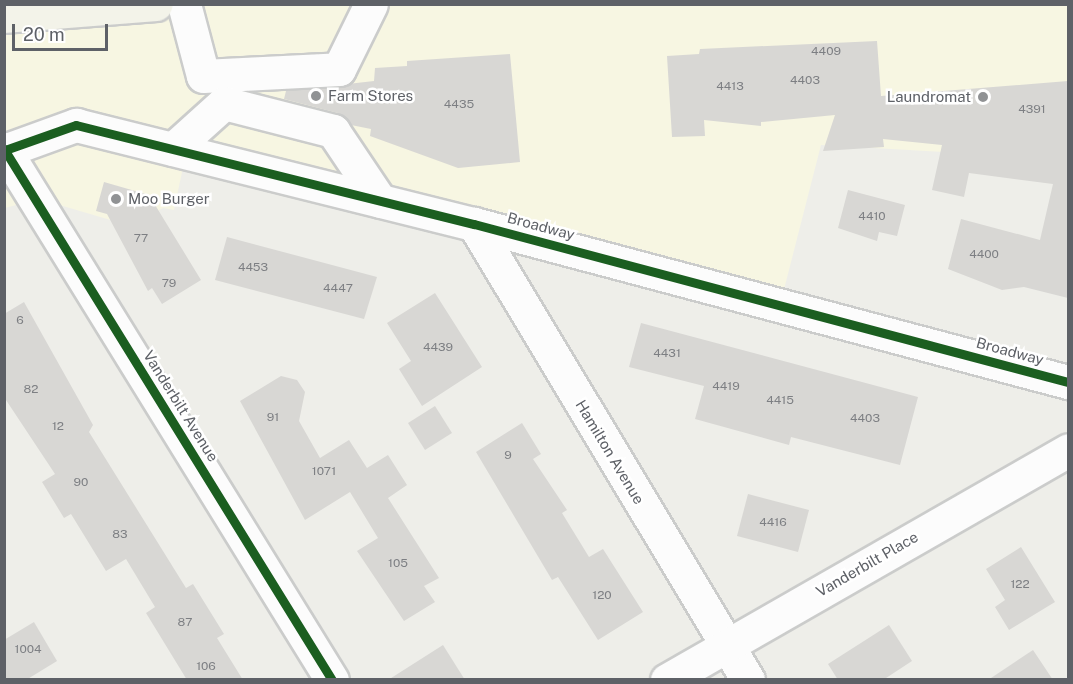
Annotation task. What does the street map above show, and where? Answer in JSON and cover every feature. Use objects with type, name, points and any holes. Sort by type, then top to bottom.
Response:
[{"type":"main road","points":[[4,16],[156,4]]},
{"type":"street","points":[[184,4],[203,76],[339,69],[371,4]]},
{"type":"street","points":[[173,149],[224,103],[333,131],[380,201]]},
{"type":"street","name":"Broadway","points":[[5,150],[76,124],[474,224],[1068,382]]},
{"type":"street","name":"Vanderbilt Avenue","points":[[5,150],[332,680]]},
{"type":"street","name":"Hamilton Avenue","points":[[474,224],[748,680]]},
{"type":"street","name":"Vanderbilt Place","points":[[667,680],[726,644],[1068,450]]},
{"type":"shaded area","points":[[4,5],[1068,5],[1068,159],[821,145],[779,309],[185,158],[174,210],[163,208],[131,226],[39,199],[5,208]]},
{"type":"building","points":[[877,41],[881,96],[1068,81],[1068,298],[1024,287],[1002,290],[948,269],[961,219],[1040,240],[1053,184],[969,173],[964,197],[932,190],[942,145],[883,139],[884,147],[823,151],[835,115],[761,122],[761,126],[704,120],[705,136],[672,137],[667,56],[699,54],[700,49]]},
{"type":"building","points":[[510,54],[520,162],[458,168],[370,136],[371,129],[351,125],[338,113],[284,99],[286,91],[374,81],[375,68],[407,66],[407,61]]},
{"type":"building","points":[[104,182],[149,195],[201,280],[162,304],[152,288],[148,291],[107,214],[96,211]]},
{"type":"building","points":[[848,190],[905,205],[897,236],[879,232],[877,241],[838,228]]},
{"type":"building","points":[[227,237],[377,277],[364,319],[215,280]]},
{"type":"building","points":[[435,293],[482,367],[422,406],[399,369],[411,361],[387,323]]},
{"type":"building","points":[[24,302],[93,425],[89,432],[186,588],[193,584],[224,634],[217,638],[243,680],[187,680],[146,613],[155,607],[126,559],[106,571],[71,514],[64,518],[42,482],[55,474],[4,397],[4,314]]},
{"type":"building","points":[[641,323],[918,397],[900,465],[791,437],[789,445],[695,419],[704,386],[629,367]]},
{"type":"building","points":[[281,376],[297,380],[305,392],[299,421],[320,458],[349,440],[367,468],[388,455],[407,485],[388,498],[439,578],[424,586],[435,602],[404,621],[357,551],[378,538],[350,492],[305,520],[240,401]]},
{"type":"building","points":[[435,406],[452,433],[425,450],[408,423]]},
{"type":"building","points":[[522,423],[541,454],[533,459],[567,510],[562,513],[589,557],[603,549],[643,612],[598,640],[558,577],[552,580],[476,452]]},
{"type":"building","points":[[748,494],[809,510],[798,552],[737,536]]},
{"type":"building","points":[[1021,547],[1055,602],[1009,630],[995,607],[1005,600],[986,569]]},
{"type":"building","points":[[34,622],[57,661],[26,680],[4,680],[4,640]]},
{"type":"building","points":[[889,625],[912,661],[883,680],[838,680],[828,664]]},
{"type":"building","points":[[443,645],[465,680],[388,680]]},
{"type":"building","points":[[1033,650],[1053,680],[988,680]]},
{"type":"cycle path","points":[[5,150],[76,125],[474,224],[1068,382]]},
{"type":"cycle path","points":[[4,149],[332,680]]},
{"type":"place","name":"Farm Stores","points":[[316,96]]},
{"type":"place","name":"Laundromat","points":[[983,97]]},
{"type":"place","name":"Moo Burger","points":[[116,199]]}]
